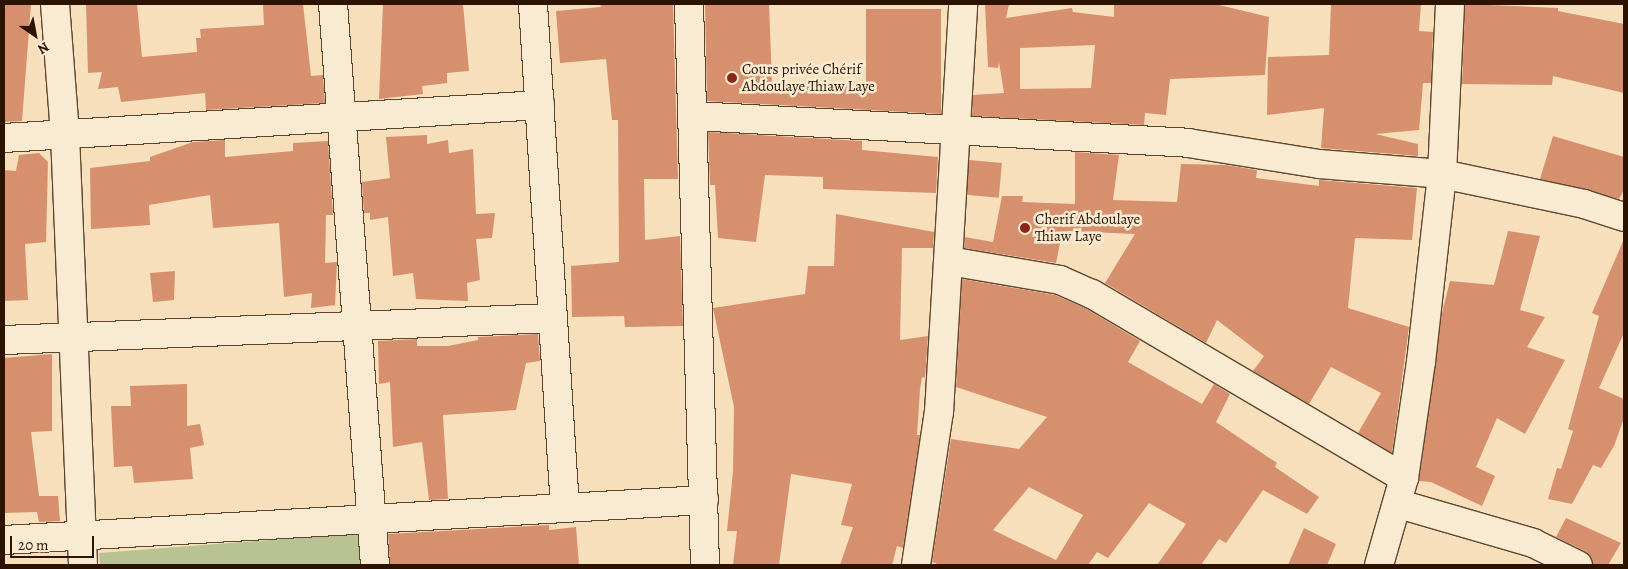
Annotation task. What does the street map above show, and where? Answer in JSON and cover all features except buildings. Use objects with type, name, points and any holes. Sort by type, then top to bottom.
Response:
[{"type":"street","points":[[55,4],[65,134],[83,565]]},
{"type":"street","points":[[333,4],[375,565]]},
{"type":"street","points":[[533,4],[565,508]]},
{"type":"street","points":[[689,4],[694,116],[705,565]]},
{"type":"street","points":[[920,564],[937,440],[957,128],[962,4]]},
{"type":"street","points":[[1379,565],[1402,491],[1421,362],[1442,174],[1450,4]]},
{"type":"street","points":[[4,138],[540,105]]},
{"type":"street","points":[[694,116],[957,128],[1188,142],[1319,164],[1442,174],[1584,204],[1624,217]]},
{"type":"street","points":[[949,261],[1060,280],[1092,294],[1402,491],[1533,543],[1578,565]]},
{"type":"street","points":[[4,340],[553,318]]},
{"type":"street","points":[[4,540],[704,500]]},
{"type":"green space","points":[[361,533],[363,565],[100,565],[99,553]]},
{"type":"place","name":"Cours privée Chérif Abdoulaye Thiaw Laye","points":[[732,78]]},
{"type":"place","name":"Cherif Abdoulaye Thiaw Laye","points":[[1025,228]]}]
